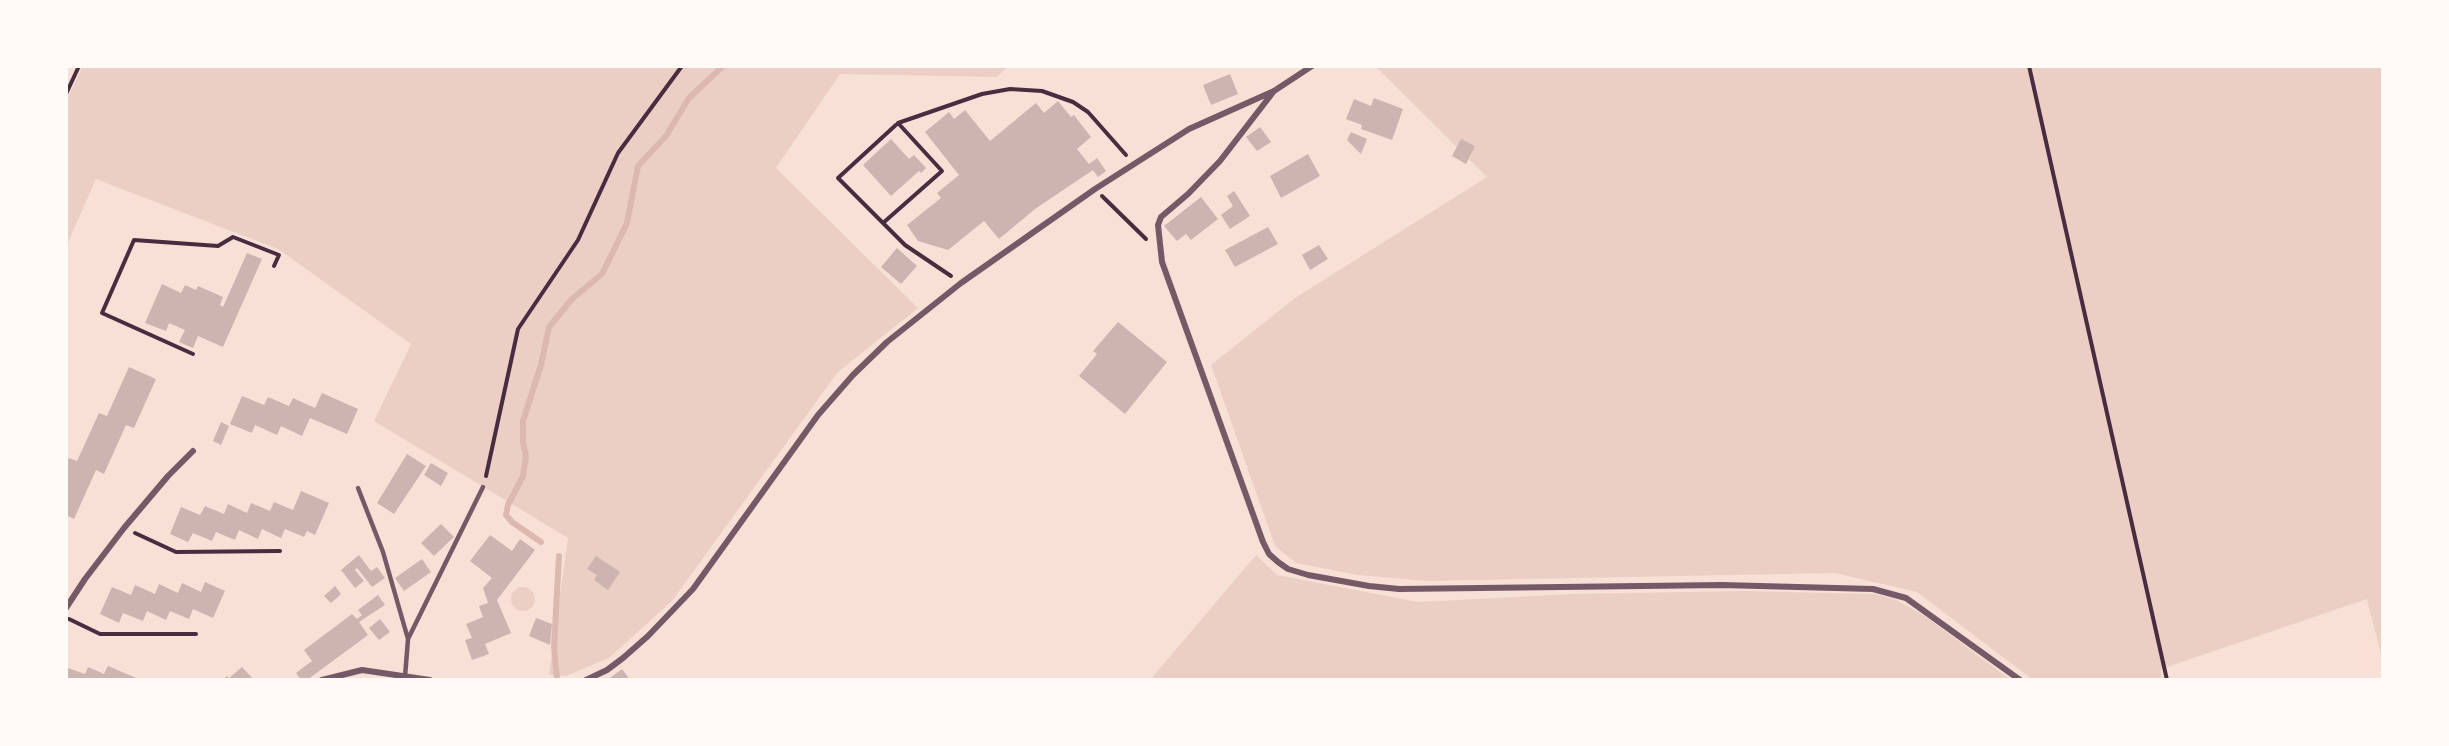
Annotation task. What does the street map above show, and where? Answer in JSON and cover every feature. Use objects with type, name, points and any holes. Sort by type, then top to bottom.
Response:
[{"type":"street","points":[[586,680],[607,670],[623,658],[648,636],[693,589],[787,457],[853,375],[887,342],[961,283],[1095,189],[1189,129],[1274,91],[1312,66]]},
{"type":"street","points":[[1274,91],[1220,161],[1188,194],[1161,217],[1158,225],[1159,249],[1263,543],[1269,554],[1288,568],[1308,575],[1399,589],[1722,585],[1873,589],[1906,598],[2020,680]]},
{"type":"street","points":[[66,608],[124,528],[168,476],[193,452]]},
{"type":"street","points":[[322,680],[362,670],[404,679],[430,680]]},
{"type":"lane","points":[[404,679],[408,639],[483,487]]},
{"type":"lane","points":[[358,488],[383,552],[408,639]]},
{"type":"path","points":[[66,94],[79,66]]},
{"type":"path","points":[[483,487],[518,329],[578,240],[618,153],[682,66]]},
{"type":"path","points":[[2029,66],[2167,680]]},
{"type":"path","points":[[961,283],[905,245],[838,178],[898,123],[982,94],[1010,89],[1042,91],[1073,102],[1088,112],[1135,165]]},
{"type":"path","points":[[883,223],[942,171],[898,123]]},
{"type":"path","points":[[1095,189],[1134,229],[1159,249]]},
{"type":"path","points":[[193,354],[102,314],[134,240],[218,246],[233,237],[279,255],[274,266]]},
{"type":"path","points":[[124,528],[176,552],[280,551]]},
{"type":"path","points":[[66,618],[100,634],[196,634]]},
{"type":"shaded area","points":[[83,66],[1008,66],[997,77],[840,74],[776,168],[918,308],[837,373],[672,601],[609,658],[566,676],[549,675],[568,538],[374,421],[411,344],[278,249],[96,179],[66,247],[66,101]]},
{"type":"shaded area","points":[[1375,66],[2383,66],[2383,663],[2367,599],[2161,669],[2162,680],[2033,680],[1917,592],[1835,573],[1426,581],[1358,575],[1296,563],[1275,546],[1211,365],[1295,298],[1487,177]]},
{"type":"shaded area","points":[[1256,555],[1277,575],[1418,602],[1572,594],[1743,591],[1874,594],[1894,599],[1922,614],[2011,680],[1150,680]]},
{"type":"shaded area","points":[[523,587],[532,590],[535,599],[532,608],[523,611],[514,608],[511,599],[514,590]]},
{"type":"building","points":[[1230,74],[1238,94],[1211,105],[1203,85]]},
{"type":"building","points":[[1374,98],[1403,109],[1392,140],[1361,129],[1362,125],[1346,119],[1354,99],[1371,106]]},
{"type":"building","points":[[1058,101],[1071,117],[1074,115],[1091,137],[1077,149],[1089,164],[1097,158],[1106,171],[1098,177],[1093,170],[1035,209],[999,239],[984,221],[948,250],[918,241],[907,225],[941,198],[937,193],[959,175],[925,132],[949,112],[954,119],[965,110],[990,141],[1036,103],[1044,113]]},
{"type":"building","points":[[1260,127],[1271,142],[1257,151],[1246,137]]},
{"type":"building","points":[[1351,132],[1367,139],[1361,154],[1347,140]]},
{"type":"building","points":[[891,139],[909,159],[914,155],[926,168],[921,173],[919,171],[891,196],[863,165]]},
{"type":"building","points":[[1461,139],[1475,146],[1466,164],[1452,156]]},
{"type":"building","points":[[1308,154],[1320,176],[1281,198],[1270,176]]},
{"type":"building","points":[[1234,191],[1250,216],[1230,229],[1221,215],[1233,206],[1227,196]]},
{"type":"building","points":[[1201,197],[1218,219],[1191,240],[1186,234],[1177,241],[1164,226]]},
{"type":"building","points":[[1268,227],[1278,244],[1235,267],[1225,250]]},
{"type":"building","points":[[1319,245],[1328,259],[1310,270],[1302,255]]},
{"type":"building","points":[[897,248],[917,266],[901,284],[881,267]]},
{"type":"building","points":[[247,253],[262,259],[223,347],[198,336],[193,348],[179,342],[185,330],[169,323],[166,331],[145,323],[162,284],[181,293],[185,285],[196,290],[198,286],[223,297],[220,305],[223,307]]},
{"type":"building","points":[[1118,322],[1167,362],[1125,414],[1079,376],[1097,354],[1093,351]]},
{"type":"building","points":[[129,367],[156,379],[134,428],[126,425],[104,474],[96,470],[74,519],[66,515],[66,465],[69,458],[77,461],[99,413],[107,416]]},
{"type":"building","points":[[322,393],[358,409],[347,434],[310,418],[302,436],[281,426],[277,435],[255,425],[252,433],[230,424],[242,396],[264,405],[268,397],[289,406],[293,398],[315,408]]},
{"type":"building","points":[[221,422],[229,426],[221,445],[213,441]]},
{"type":"building","points":[[407,454],[426,466],[394,514],[377,503]]},
{"type":"building","points":[[431,463],[448,473],[441,486],[424,475]]},
{"type":"building","points":[[301,491],[329,503],[315,535],[307,531],[304,537],[285,529],[281,538],[262,529],[258,539],[239,530],[235,540],[216,532],[212,541],[193,533],[188,542],[170,534],[181,507],[200,515],[205,506],[224,514],[228,504],[247,513],[251,503],[270,511],[274,502],[293,510]]},
{"type":"building","points":[[441,524],[454,537],[434,556],[421,543]]},
{"type":"building","points":[[490,535],[512,551],[520,539],[535,550],[497,600],[511,633],[485,644],[489,654],[472,660],[465,640],[472,638],[466,624],[483,617],[479,606],[488,603],[483,588],[492,578],[470,561]]},
{"type":"building","points":[[359,555],[371,571],[377,567],[385,578],[372,587],[357,568],[355,570],[364,581],[355,588],[341,570]]},
{"type":"building","points":[[596,556],[620,572],[608,590],[594,580],[597,575],[587,569]]},
{"type":"building","points":[[422,559],[431,572],[404,591],[395,578]]},
{"type":"building","points":[[205,582],[225,591],[213,618],[193,609],[189,619],[170,611],[166,620],[147,611],[143,621],[123,613],[119,623],[100,614],[112,587],[131,595],[135,585],[155,594],[159,584],[178,593],[182,583],[201,592]]},
{"type":"building","points":[[335,586],[341,594],[331,603],[324,596]]},
{"type":"building","points":[[378,595],[385,605],[359,622],[368,635],[307,680],[301,680],[296,673],[312,661],[304,650],[352,614],[357,619],[362,615],[358,610]]},
{"type":"building","points":[[536,618],[552,624],[550,645],[529,636]]},
{"type":"building","points":[[380,619],[390,632],[379,640],[369,628]]},
{"type":"building","points":[[108,666],[141,680],[66,680],[68,668],[85,674],[88,667],[104,674]]},
{"type":"building","points":[[242,667],[254,680],[223,680],[227,676],[229,678]]},
{"type":"building","points":[[622,669],[630,680],[607,680]]},
{"type":"waterway","points":[[541,542],[512,522],[506,515],[508,505],[523,476],[526,456],[523,421],[541,365],[549,327],[572,299],[602,274],[627,223],[638,166],[666,136],[689,98],[723,66]]},
{"type":"waterway","points":[[557,680],[554,647],[559,556]]}]
